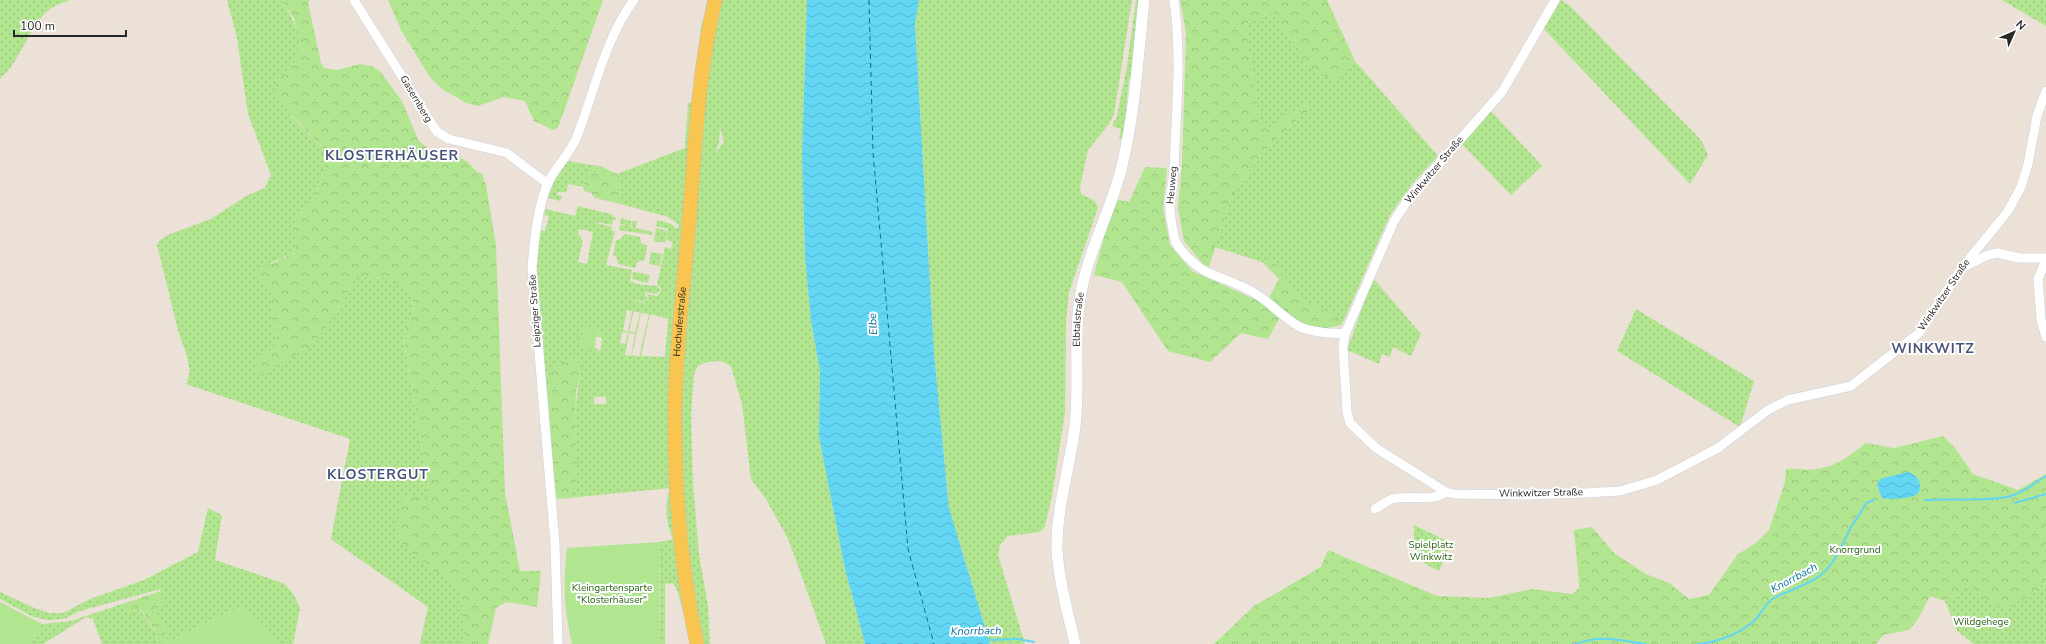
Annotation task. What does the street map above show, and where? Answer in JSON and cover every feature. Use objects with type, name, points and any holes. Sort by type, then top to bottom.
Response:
[{"type":"main road","name":"Hochuferstraße","points":[[696,644],[683,569],[677,489],[675,404],[696,135],[706,36],[715,0]]},
{"type":"street","name":"Gasernberg","points":[[354,0],[437,132],[449,139],[507,153],[548,184]]},
{"type":"street","name":"Leipziger Straße","points":[[558,644],[554,537],[532,270],[539,218],[548,184],[578,136],[615,31],[634,0]]},
{"type":"street","name":"Elbtalstraße","points":[[1075,644],[1057,549],[1060,515],[1076,415],[1079,305],[1085,276],[1111,201],[1127,143],[1133,110],[1144,0]]},
{"type":"street","name":"Heuweg","points":[[1174,0],[1177,23],[1178,61],[1174,173],[1170,210],[1177,245],[1196,267],[1214,277],[1249,290],[1301,327],[1345,334]]},
{"type":"street","name":"Winkwitzer Straße","points":[[1555,0],[1502,92],[1412,194],[1394,221],[1345,334],[1343,347],[1347,412],[1350,423],[1376,448],[1446,492],[1454,494],[1528,495],[1585,493],[1620,490],[1657,480],[1718,448],[1768,410],[1788,400],[1851,386],[1919,333],[1961,269],[2008,211],[2021,187],[2028,164],[2033,131],[2043,109],[2046,90]]},
{"type":"street","points":[[1961,269],[1988,255],[1998,253],[2019,258],[2046,259],[2038,279],[2041,320],[2046,338]]},
{"type":"street","points":[[1375,509],[1392,500],[1437,497],[1446,492]]},
{"type":"green space","points":[[0,0],[70,0],[55,6],[45,13],[32,30],[8,71],[0,79]]},
{"type":"green space","points":[[227,0],[281,0],[297,29],[299,45],[295,61],[277,79],[292,117],[330,155],[313,199],[294,218],[294,253],[270,263],[272,319],[278,344],[255,362],[336,314],[356,277],[390,278],[411,294],[414,307],[403,336],[427,480],[428,500],[411,553],[461,589],[464,644],[420,644],[428,607],[331,539],[350,439],[186,384],[190,372],[187,356],[179,334],[157,245],[160,240],[170,234],[211,219],[246,196],[265,188],[271,175],[248,114],[237,38]]},
{"type":"green space","points":[[281,0],[310,0],[308,3],[321,63],[324,68],[337,70],[360,64],[372,66],[380,71],[403,103],[418,140],[427,148],[453,153],[469,163],[476,171],[482,174],[486,185],[496,246],[505,493],[520,571],[541,571],[537,607],[506,602],[496,608],[488,644],[464,644],[461,589],[408,550],[397,531],[399,509],[403,495],[428,500],[427,480],[403,335],[414,307],[411,294],[390,278],[356,277],[336,314],[312,346],[261,374],[255,370],[255,362],[278,344],[272,319],[271,294],[255,275],[258,270],[294,253],[294,218],[313,199],[330,155],[273,96],[277,79],[294,62],[300,45],[294,18]]},
{"type":"green space","points":[[388,0],[603,0],[558,128],[553,130],[534,121],[525,101],[504,97],[478,106],[466,103],[442,89],[429,76],[401,30]]},
{"type":"green space","points":[[711,0],[807,0],[802,155],[805,258],[811,321],[820,371],[819,437],[845,569],[865,644],[826,644],[789,541],[766,499],[751,479],[742,404],[731,366],[721,361],[707,362],[698,366],[694,374],[691,415],[693,484],[699,555],[708,606],[710,644],[693,644],[677,590],[673,583],[665,584],[665,644],[659,644],[660,542],[673,539],[669,527],[666,507],[670,488],[569,498],[573,490],[577,473],[575,421],[580,375],[548,377],[544,381],[536,268],[540,230],[545,231],[549,216],[544,215],[546,209],[575,216],[578,206],[611,214],[616,218],[616,220],[613,220],[612,225],[597,222],[612,227],[612,231],[615,231],[606,265],[632,270],[630,281],[637,284],[657,286],[660,289],[656,294],[646,292],[645,295],[648,298],[644,302],[627,299],[644,303],[649,298],[647,294],[657,296],[660,293],[661,288],[657,285],[665,247],[671,249],[673,242],[666,240],[668,229],[656,226],[657,220],[671,224],[677,229],[679,225],[668,217],[621,204],[620,183],[617,174],[685,148],[688,103],[693,102],[701,26]],"holes":[[[720,128],[724,142],[715,154],[719,143]],[[579,229],[593,232],[587,264],[578,262],[583,240],[581,239],[581,236],[578,235]],[[627,310],[632,311],[628,332],[623,330]],[[634,311],[640,313],[635,333],[629,331]],[[641,313],[649,314],[639,357],[632,355]],[[650,314],[668,319],[665,357],[641,356]],[[582,327],[600,329],[599,337],[602,338],[601,349],[597,353]],[[622,332],[628,333],[625,344],[620,343]],[[629,333],[635,334],[631,356],[625,355]],[[594,397],[606,397],[606,404],[594,404]]]},
{"type":"green space","points":[[919,0],[1132,0],[1114,114],[1109,124],[1088,150],[1080,187],[1081,194],[1095,201],[1098,208],[1069,292],[1066,321],[1065,412],[1052,496],[1045,526],[1040,532],[1008,536],[1000,545],[998,555],[1025,644],[990,644],[949,508],[934,353],[915,24]]},
{"type":"green space","points":[[1136,0],[1141,0],[1133,71],[1129,80],[1126,108],[1130,109],[1125,140],[1119,138],[1121,129],[1112,126],[1117,116],[1127,66]]},
{"type":"green space","points":[[1180,0],[1327,0],[1355,61],[1336,81],[1307,67],[1273,12],[1245,24],[1260,120],[1271,128],[1304,104],[1310,109],[1263,152],[1232,196],[1208,270],[1184,241],[1178,208],[1182,164],[1186,32]]},
{"type":"green space","points":[[1561,0],[1570,6],[1701,140],[1708,155],[1690,184],[1543,28]]},
{"type":"green space","points":[[2002,0],[2046,0],[2046,26]]},
{"type":"green space","points":[[1273,12],[1307,67],[1336,80],[1355,61],[1438,156],[1412,184],[1390,215],[1344,320],[1300,300],[1274,261],[1262,262],[1215,247],[1232,196],[1263,152],[1310,109],[1304,104],[1271,128],[1260,120],[1245,24]]},
{"type":"green space","points":[[1491,111],[1542,166],[1511,195],[1461,143]]},
{"type":"green space","points":[[567,161],[592,165],[583,187],[569,184],[566,192],[558,192],[557,195],[562,196],[560,201],[548,198],[555,178]]},
{"type":"green space","points":[[592,165],[600,166],[617,174],[620,183],[621,204],[595,198],[591,193],[584,191],[583,187]]},
{"type":"green space","points":[[1145,167],[1167,168],[1163,209],[1170,245],[1192,271],[1263,303],[1280,317],[1268,339],[1241,333],[1210,362],[1168,351],[1122,282],[1094,275],[1114,199],[1129,202]]},
{"type":"green space","points":[[621,218],[631,221],[630,227],[635,228],[631,226],[632,221],[637,221],[636,228],[653,232],[652,235],[619,230],[620,225],[629,226],[620,224]]},
{"type":"green space","points":[[656,228],[667,231],[665,243],[654,241]]},
{"type":"green space","points":[[624,234],[640,237],[641,243],[647,246],[645,260],[637,262],[635,268],[618,264],[617,258],[613,255],[616,240],[621,239]]},
{"type":"green space","points":[[651,252],[662,254],[660,266],[649,264]]},
{"type":"green space","points":[[1274,261],[1300,299],[1344,320],[1341,325],[1322,329],[1301,324],[1269,298],[1279,279],[1262,262]]},
{"type":"green space","points":[[633,272],[650,275],[648,283],[632,279]]},
{"type":"green space","points":[[1373,278],[1421,334],[1411,356],[1393,347],[1390,357],[1382,354],[1379,364],[1347,350]]},
{"type":"green space","points":[[1636,309],[1754,381],[1740,427],[1617,351]]},
{"type":"green space","points":[[584,325],[600,329],[599,337],[596,337],[595,348],[599,349],[597,353],[595,350],[579,348]]},
{"type":"green space","points":[[578,356],[580,375],[576,392],[575,430],[578,473],[575,489],[569,498],[557,499],[553,479],[544,381],[558,365]]},
{"type":"green space","name":"Knorrgrund","points":[[1943,436],[1955,448],[1973,474],[2018,490],[2046,474],[2046,583],[2025,599],[2004,608],[1986,600],[1968,585],[1961,592],[1945,601],[1930,596],[1918,619],[1909,630],[1883,635],[1876,644],[1214,644],[1254,606],[1321,567],[1328,550],[1437,596],[1489,598],[1532,589],[1572,594],[1579,588],[1574,530],[1592,527],[1614,553],[1646,574],[1669,583],[1689,599],[1709,595],[1738,554],[1756,543],[1769,530],[1785,482],[1786,469],[1813,470],[1831,466],[1866,443],[1894,448]]},
{"type":"green space","points":[[208,508],[222,515],[215,560],[285,584],[294,595],[300,608],[293,644],[276,644],[264,624],[239,608],[205,623],[165,644],[166,626],[155,611],[161,589],[80,611],[64,619],[47,620],[31,616],[0,599],[0,592],[49,613],[63,613],[90,599],[144,580],[198,552]]},
{"type":"green space","name":"Spielplatz Winkwitz","points":[[1414,525],[1451,543],[1439,571],[1414,558]]},
{"type":"green space","name":"Kleingartensparte \"Klosterhäuser\"","points":[[660,542],[659,644],[572,644],[567,619],[565,596],[567,548]]},
{"type":"green space","name":"Wildgehege","points":[[2046,583],[2046,644],[1974,644],[1957,631],[1945,601],[1961,592],[1968,585],[1986,600],[2025,599]]},
{"type":"green space","points":[[161,591],[163,603],[155,611],[166,626],[165,644],[158,644],[155,631],[141,609],[127,612],[119,605]]},
{"type":"green space","points":[[0,602],[42,624],[30,644],[0,644]]},
{"type":"green space","points":[[119,605],[127,612],[140,609],[155,632],[158,644],[102,644],[93,619],[86,617],[43,644],[30,644],[42,624],[71,621]]},
{"type":"green space","points":[[239,608],[264,624],[276,644],[165,644],[205,623]]},
{"type":"water","name":"Elbe","points":[[807,0],[919,0],[915,24],[934,353],[949,508],[990,644],[865,644],[845,569],[819,437],[820,371],[811,321],[805,258],[802,155]]},
{"type":"water","points":[[1907,472],[1913,474],[1920,483],[1920,490],[1918,493],[1912,497],[1906,498],[1882,498],[1877,485],[1880,479]]},
{"type":"waterway","name":"Knorrbach","points":[[1925,500],[2002,498],[2020,492],[2046,476]]},
{"type":"waterway","points":[[2015,503],[2046,494]]},
{"type":"waterway","name":"Knorrbach","points":[[1698,644],[1722,639],[1737,633],[1756,619],[1771,600],[1812,581],[1823,573],[1835,558],[1866,503],[1874,500]]},
{"type":"waterway","name":"Knorrbach","points":[[988,640],[1018,639],[1034,642]]},
{"type":"waterway","name":"Knorrbach","points":[[1576,644],[1595,639],[1611,639],[1646,644]]},
{"type":"ferry route","points":[[869,0],[873,152],[908,549],[934,644]]},
{"type":"district","name":"KLOSTERHÄUSER","points":[[392,155]]},
{"type":"district","name":"WINKWITZ","points":[[1933,348]]},
{"type":"district","name":"KLOSTERGUT","points":[[378,474]]}]
